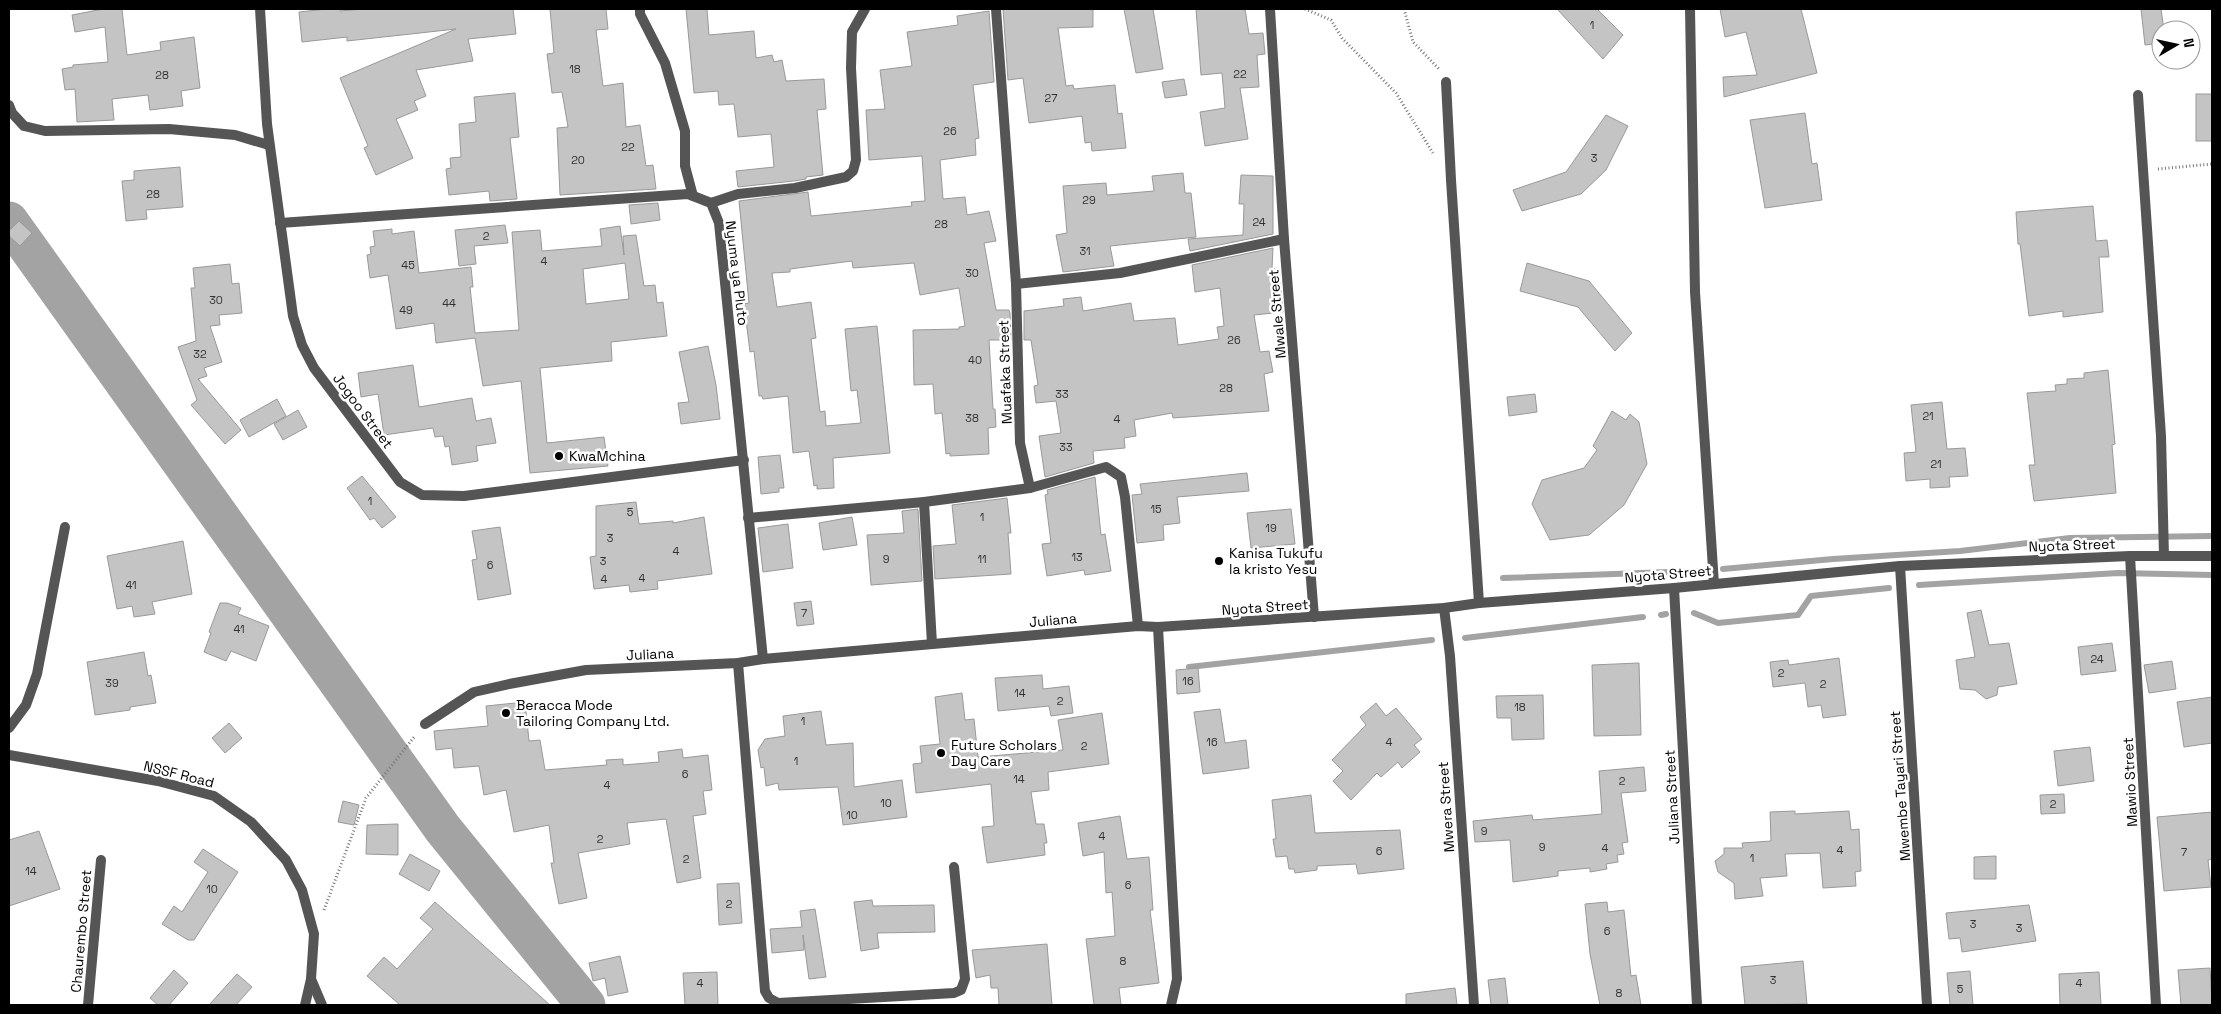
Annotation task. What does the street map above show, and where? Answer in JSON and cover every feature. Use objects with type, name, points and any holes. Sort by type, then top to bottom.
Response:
[{"type":"street","name":"Jogoo Street","points":[[260,9],[269,145],[293,316],[302,345],[314,368],[400,482],[422,495],[464,496],[744,460]]},
{"type":"street","points":[[640,9],[640,14],[665,64],[685,131],[685,166],[693,196]]},
{"type":"street","points":[[280,223],[688,194],[711,203],[738,194],[795,188],[846,177],[853,171],[856,160],[851,68],[852,32],[865,9]]},
{"type":"street","name":"Muafaka Street","points":[[996,9],[1016,284],[1020,444],[1030,488]]},
{"type":"street","name":"Mwale Street","points":[[1270,9],[1284,239],[1314,617]]},
{"type":"street","points":[[1690,9],[1694,292],[1714,584]]},
{"type":"street","points":[[1446,82],[1480,603]]},
{"type":"street","points":[[2138,95],[2161,436],[2164,556]]},
{"type":"street","points":[[9,105],[12,113],[24,126],[45,131],[169,129],[235,135],[269,145]]},
{"type":"street","name":"Nyuma ya Pluto","points":[[711,203],[719,223],[764,660]]},
{"type":"street","points":[[1016,284],[1120,273],[1284,239]]},
{"type":"street","points":[[748,518],[924,502],[1030,488],[1106,467],[1121,477],[1125,497],[1138,626]]},
{"type":"street","points":[[924,502],[932,644]]},
{"type":"street","points":[[9,728],[26,705],[37,674],[65,527]]},
{"type":"street","name":"Nyota Street","points":[[1126,627],[1158,627],[1444,608],[1480,603],[1674,588],[1900,566],[2130,556],[2212,556]]},
{"type":"street","name":"Mawio Street","points":[[2130,556],[2156,1005]]},
{"type":"street","name":"Mwembe Tayari Street","points":[[1900,566],[1928,1005]]},
{"type":"street","name":"Juliana Street","points":[[1674,588],[1697,1005]]},
{"type":"street","name":"Mwera Street","points":[[1444,608],[1450,656],[1474,1005]]},
{"type":"street","name":"Juliana","points":[[425,724],[474,692],[586,670],[738,663],[1126,627]]},
{"type":"street","points":[[1158,627],[1177,979],[1171,1005]]},
{"type":"street","points":[[738,663],[765,992],[769,998],[778,1004],[954,993],[961,990],[965,979],[954,867]]},
{"type":"street","name":"NSSF Road","points":[[9,754],[158,781],[214,796],[251,822],[286,860],[302,890],[314,934],[311,979],[305,1005]]},
{"type":"street","name":"Chaurembo Street","points":[[88,1005],[101,860]]},
{"type":"street","points":[[311,979],[322,1005]]},
{"type":"path","points":[[1305,9],[1331,20],[1342,38],[1396,92],[1451,180]]},
{"type":"path","points":[[1404,9],[1413,42],[1438,66]]},
{"type":"path","points":[[2142,170],[2212,164]]},
{"type":"path","points":[[314,934],[366,798],[425,724]]},
{"type":"building","points":[[103,9],[122,9],[127,55],[161,50],[160,42],[194,37],[200,88],[181,91],[183,106],[150,110],[148,95],[112,99],[114,120],[77,122],[75,89],[65,90],[62,69],[73,67],[73,65],[108,62],[105,27],[75,32],[72,15]]},
{"type":"building","points":[[340,9],[340,11],[363,9],[513,9],[516,34],[468,39],[473,61],[416,70],[426,96],[414,101],[418,110],[396,119],[413,158],[376,175],[364,148],[368,146],[340,78],[456,29],[347,41],[347,37],[302,42],[299,12]]},
{"type":"building","points":[[550,9],[606,9],[608,29],[596,30],[603,86],[623,83],[626,127],[640,125],[646,166],[653,165],[656,189],[560,195],[557,128],[568,127],[562,92],[552,93],[547,54],[554,53]]},
{"type":"building","points":[[686,9],[707,9],[709,35],[754,31],[756,58],[772,55],[774,62],[782,60],[786,81],[824,79],[826,109],[817,110],[823,175],[794,181],[738,187],[736,171],[774,167],[771,134],[738,137],[734,104],[719,105],[718,91],[694,93]]},
{"type":"building","points":[[1003,9],[1093,9],[1093,27],[1058,28],[1066,86],[1073,85],[1074,89],[1115,85],[1118,114],[1122,113],[1126,148],[1092,151],[1091,142],[1085,143],[1082,116],[1029,123],[1023,78],[1008,80]]},
{"type":"building","points":[[1124,9],[1153,9],[1163,69],[1136,73]]},
{"type":"building","points":[[1196,9],[1245,9],[1249,34],[1263,33],[1265,54],[1257,55],[1259,87],[1240,88],[1248,139],[1205,146],[1200,112],[1225,108],[1222,73],[1201,75]]},
{"type":"building","points":[[1557,9],[1597,9],[1623,35],[1603,59]]},
{"type":"building","points":[[1720,9],[1801,9],[1817,73],[1724,97],[1723,77],[1757,75],[1746,32],[1725,37]]},
{"type":"building","points":[[2141,9],[2161,9],[2163,20],[2151,20],[2151,44],[2145,45]]},
{"type":"building","points":[[989,11],[994,82],[973,85],[979,138],[975,139],[976,155],[940,160],[943,199],[965,197],[967,215],[989,211],[996,241],[984,243],[996,310],[1009,310],[1010,313],[1011,340],[989,340],[993,409],[995,409],[996,427],[988,428],[989,454],[950,456],[950,453],[946,454],[942,413],[935,414],[933,384],[914,385],[913,330],[959,329],[959,327],[965,326],[959,288],[920,295],[914,263],[853,268],[852,261],[790,269],[790,272],[772,273],[777,307],[811,302],[816,338],[811,339],[820,412],[825,411],[826,426],[861,423],[857,390],[851,391],[845,329],[877,326],[890,453],[833,458],[834,488],[817,489],[817,485],[814,486],[809,451],[793,453],[788,396],[763,399],[762,396],[759,396],[754,351],[750,352],[744,304],[749,303],[739,201],[808,192],[811,216],[912,206],[911,202],[925,201],[922,156],[869,160],[866,110],[885,109],[880,70],[912,66],[907,32],[958,25],[957,16]]},
{"type":"building","points":[[1184,79],[1187,95],[1165,98],[1162,82]]},
{"type":"building","points":[[515,93],[519,137],[510,138],[517,199],[490,201],[489,191],[449,195],[446,169],[451,168],[450,158],[461,157],[459,124],[476,122],[474,97]]},
{"type":"building","points":[[2196,94],[2212,94],[2212,141],[2196,141]]},
{"type":"building","points":[[1805,113],[1812,164],[1817,163],[1822,200],[1765,208],[1750,120]]},
{"type":"building","points":[[1606,115],[1628,126],[1606,170],[1581,194],[1522,211],[1513,190],[1566,172]]},
{"type":"building","points":[[180,167],[183,207],[146,210],[147,219],[126,221],[122,181],[134,180],[134,171]]},
{"type":"building","points":[[1183,173],[1185,193],[1191,193],[1196,237],[1110,246],[1114,266],[1063,272],[1056,235],[1067,233],[1063,186],[1106,183],[1107,195],[1154,191],[1152,176]]},
{"type":"building","points":[[1241,175],[1273,176],[1273,234],[1190,251],[1188,239],[1243,235],[1244,204],[1239,204]]},
{"type":"building","points":[[658,203],[660,220],[631,224],[629,205]]},
{"type":"building","points":[[2093,206],[2096,241],[2107,240],[2109,257],[2099,257],[2103,312],[2063,317],[2063,311],[2029,316],[2020,244],[2018,244],[2016,212]]},
{"type":"building","points":[[19,221],[32,233],[20,246],[9,236],[9,231]]},
{"type":"building","points":[[505,225],[508,243],[474,246],[476,264],[459,266],[455,230]]},
{"type":"building","points":[[620,226],[624,255],[623,236],[636,235],[644,286],[655,285],[657,303],[663,302],[667,336],[611,342],[612,361],[540,368],[547,443],[604,437],[608,466],[530,473],[521,381],[483,386],[475,338],[436,343],[434,323],[396,329],[388,275],[370,278],[367,255],[371,254],[370,247],[375,246],[373,231],[392,229],[392,234],[414,231],[419,273],[471,267],[473,287],[470,287],[475,333],[519,330],[512,232],[540,230],[542,251],[602,246],[600,229]],"holes":[[[625,263],[629,299],[586,304],[583,269]]]},
{"type":"building","points":[[1273,248],[1272,269],[1279,268],[1283,312],[1254,315],[1260,352],[1269,351],[1273,372],[1264,374],[1269,411],[1173,418],[1172,413],[1134,420],[1136,436],[1124,438],[1125,448],[1093,451],[1094,463],[1045,477],[1039,436],[1061,433],[1056,401],[1036,403],[1034,386],[1038,385],[1031,340],[1024,340],[1024,311],[1064,306],[1063,299],[1081,297],[1083,311],[1131,303],[1134,321],[1175,318],[1178,345],[1219,339],[1217,327],[1224,326],[1220,288],[1195,292],[1192,265]]},
{"type":"building","points":[[1527,263],[1589,281],[1632,333],[1615,351],[1578,307],[1520,291]]},
{"type":"building","points":[[230,264],[232,284],[239,283],[242,313],[219,315],[220,325],[210,326],[222,362],[204,368],[207,376],[198,379],[241,430],[225,444],[191,405],[197,400],[178,347],[196,341],[191,288],[195,288],[193,268]]},
{"type":"building","points":[[708,346],[716,385],[720,419],[681,424],[678,403],[689,402],[679,352]]},
{"type":"building","points":[[413,365],[419,407],[472,398],[476,421],[491,418],[496,443],[476,446],[478,461],[452,465],[449,446],[445,447],[443,436],[435,437],[433,428],[384,435],[378,394],[361,397],[358,373]]},
{"type":"building","points":[[2108,370],[2115,444],[2112,445],[2116,493],[2034,501],[2029,465],[2035,465],[2027,393],[2056,391],[2055,385],[2067,384],[2067,379],[2084,378],[2084,373]]},
{"type":"building","points":[[1535,394],[1537,412],[1509,416],[1507,397]]},
{"type":"building","points":[[277,399],[286,416],[249,437],[240,420]]},
{"type":"building","points":[[1942,402],[1947,449],[1965,448],[1968,476],[1949,477],[1950,487],[1930,488],[1930,479],[1906,481],[1904,453],[1916,452],[1911,405]]},
{"type":"building","points":[[298,410],[307,427],[283,440],[274,424]]},
{"type":"building","points":[[1612,411],[1626,420],[1630,414],[1639,422],[1647,464],[1624,505],[1589,535],[1550,540],[1532,504],[1542,480],[1584,468],[1597,450],[1593,446]]},
{"type":"building","points":[[780,455],[784,488],[779,488],[779,492],[761,494],[758,457]]},
{"type":"building","points":[[1247,473],[1249,491],[1177,497],[1180,523],[1163,525],[1164,540],[1137,543],[1132,495],[1142,494],[1140,484]]},
{"type":"building","points":[[362,476],[396,517],[382,528],[374,518],[370,520],[347,488]]},
{"type":"building","points":[[1095,477],[1101,535],[1105,534],[1111,571],[1085,575],[1084,570],[1047,576],[1042,544],[1051,543],[1045,495],[1048,494],[1047,490]]},
{"type":"building","points":[[1007,498],[1011,533],[1008,533],[1011,574],[935,579],[933,546],[956,544],[952,505]]},
{"type":"building","points":[[636,502],[639,524],[673,521],[673,523],[704,517],[712,574],[657,581],[658,589],[630,592],[629,585],[594,589],[590,557],[596,556],[596,506]]},
{"type":"building","points":[[918,509],[922,581],[871,585],[867,535],[904,533],[902,511]]},
{"type":"building","points":[[1291,509],[1295,544],[1251,548],[1247,513]]},
{"type":"building","points":[[852,517],[857,545],[823,550],[819,523]]},
{"type":"building","points":[[788,524],[793,568],[763,572],[758,528]]},
{"type":"building","points":[[500,527],[511,594],[478,600],[472,560],[477,559],[472,531]]},
{"type":"building","points":[[183,541],[192,594],[152,602],[155,614],[134,617],[132,606],[117,609],[107,556]]},
{"type":"building","points":[[811,601],[814,624],[797,626],[794,603]]},
{"type":"building","points":[[220,603],[227,603],[241,608],[238,614],[269,626],[256,661],[231,651],[226,661],[204,652]]},
{"type":"building","points":[[1981,610],[1989,645],[2009,643],[2017,684],[1998,687],[1997,695],[1986,699],[1975,690],[1960,689],[1956,660],[1975,657],[1967,613]]},
{"type":"building","points":[[2112,643],[2116,671],[2081,675],[2078,647]]},
{"type":"building","points":[[144,652],[148,676],[151,675],[156,703],[130,707],[130,710],[95,715],[87,662]]},
{"type":"building","points":[[1839,658],[1846,715],[1823,718],[1821,705],[1808,707],[1805,683],[1773,687],[1770,662],[1788,660],[1789,665]]},
{"type":"building","points":[[2172,661],[2176,689],[2149,693],[2144,665]]},
{"type":"building","points":[[1639,663],[1641,735],[1594,736],[1592,665]]},
{"type":"building","points":[[1198,668],[1200,692],[1177,694],[1176,670]]},
{"type":"building","points":[[1042,675],[1043,689],[1069,686],[1073,713],[1051,716],[1049,706],[998,711],[995,678]]},
{"type":"building","points":[[962,693],[965,720],[974,719],[978,757],[1063,750],[1058,720],[1102,713],[1109,764],[1048,772],[1049,790],[1031,792],[1036,824],[1044,824],[1047,843],[1044,843],[1045,855],[987,863],[982,827],[994,826],[991,784],[916,793],[913,764],[922,763],[920,746],[940,744],[935,697]]},
{"type":"building","points":[[1543,695],[1544,739],[1512,740],[1511,718],[1497,718],[1496,696]]},
{"type":"building","points":[[2212,697],[2212,743],[2184,747],[2177,702]]},
{"type":"building","points":[[525,702],[529,741],[540,740],[545,770],[607,765],[606,760],[623,759],[623,765],[659,762],[658,752],[682,749],[683,758],[708,755],[712,790],[703,791],[706,814],[693,816],[701,878],[677,883],[666,819],[627,823],[630,844],[578,853],[587,898],[559,904],[551,863],[554,863],[549,825],[514,832],[506,790],[484,795],[479,766],[454,768],[452,748],[436,750],[434,731],[488,726],[486,706]]},
{"type":"building","points":[[1376,703],[1386,716],[1396,708],[1422,739],[1414,745],[1420,752],[1402,768],[1398,762],[1381,777],[1377,773],[1351,800],[1333,781],[1343,771],[1332,760],[1366,725],[1360,717]]},
{"type":"building","points":[[1220,709],[1225,743],[1246,740],[1249,768],[1203,774],[1194,712]]},
{"type":"building","points":[[821,711],[826,745],[853,743],[854,787],[902,780],[907,817],[843,825],[838,787],[779,790],[778,783],[766,786],[764,767],[761,768],[758,750],[765,739],[785,736],[783,716]]},
{"type":"building","points":[[229,723],[242,738],[225,753],[212,738]]},
{"type":"building","points":[[2090,747],[2094,781],[2058,786],[2054,751]]},
{"type":"building","points":[[1644,767],[1646,791],[1621,793],[1628,842],[1622,843],[1624,854],[1617,855],[1618,862],[1606,864],[1607,869],[1590,872],[1590,868],[1558,871],[1558,876],[1513,882],[1510,840],[1475,842],[1473,821],[1532,815],[1533,820],[1602,814],[1599,771]]},
{"type":"building","points":[[2064,794],[2065,813],[2041,814],[2040,795]]},
{"type":"building","points":[[1311,795],[1315,833],[1400,830],[1404,869],[1358,874],[1356,864],[1317,866],[1317,870],[1295,873],[1294,869],[1289,869],[1287,856],[1276,857],[1273,839],[1276,839],[1272,800]]},
{"type":"building","points":[[343,801],[359,805],[354,825],[338,822]]},
{"type":"building","points":[[1795,811],[1795,814],[1849,811],[1851,830],[1859,829],[1861,871],[1855,872],[1856,886],[1823,888],[1820,853],[1785,854],[1787,876],[1760,878],[1763,896],[1735,899],[1734,883],[1718,872],[1715,861],[1724,854],[1724,848],[1743,848],[1742,843],[1771,841],[1770,812]]},
{"type":"building","points":[[2212,812],[2212,859],[2208,860],[2211,887],[2164,891],[2157,817]]},
{"type":"building","points":[[1120,816],[1127,859],[1149,857],[1153,910],[1150,910],[1159,983],[1119,988],[1121,1005],[1094,1005],[1086,939],[1115,936],[1112,892],[1106,893],[1104,852],[1083,856],[1078,823]]},
{"type":"building","points":[[398,824],[398,855],[366,854],[367,825]]},
{"type":"building","points":[[39,831],[60,889],[9,906],[9,840]]},
{"type":"building","points":[[203,849],[238,872],[194,940],[188,940],[162,924],[174,906],[182,912],[208,872],[194,862]]},
{"type":"building","points":[[410,854],[440,871],[429,891],[399,874]]},
{"type":"building","points":[[1996,856],[1996,879],[1974,879],[1974,857]]},
{"type":"building","points":[[739,883],[742,923],[719,925],[717,884]]},
{"type":"building","points":[[872,900],[873,906],[934,905],[935,932],[877,933],[879,948],[861,951],[854,902]]},
{"type":"building","points":[[435,902],[550,1005],[400,1005],[367,976],[384,957],[397,969],[433,929],[420,918]]},
{"type":"building","points":[[1607,902],[1608,912],[1624,910],[1631,976],[1636,975],[1641,1005],[1600,1005],[1590,954],[1585,904]]},
{"type":"building","points":[[2029,905],[2036,941],[1962,952],[1960,938],[1949,939],[1946,913]]},
{"type":"building","points":[[815,909],[826,977],[809,979],[803,935],[804,950],[772,953],[770,929],[802,927],[800,911]]},
{"type":"building","points":[[1047,944],[1052,1005],[999,1005],[998,988],[991,988],[990,975],[976,978],[972,950]]},
{"type":"building","points":[[620,956],[628,992],[608,996],[605,978],[593,981],[589,963]]},
{"type":"building","points":[[1803,961],[1807,1004],[1745,1005],[1741,967]]},
{"type":"building","points":[[2210,968],[2212,1005],[2181,1005],[2178,970]]},
{"type":"building","points":[[174,970],[188,983],[169,1005],[158,1005],[150,998]]},
{"type":"building","points":[[1970,971],[1973,1005],[1950,1005],[1947,973]]},
{"type":"building","points":[[717,972],[718,1005],[685,1005],[683,973]]},
{"type":"building","points":[[2099,972],[2101,1005],[2060,1005],[2059,974]]},
{"type":"building","points":[[237,974],[252,987],[236,1005],[209,1005]]},
{"type":"building","points":[[1505,978],[1508,1005],[1491,1005],[1488,980]]},
{"type":"building","points":[[1455,988],[1457,1005],[1406,1005],[1406,994]]},
{"type":"waterway","points":[[9,221],[443,829],[586,1005]]},
{"type":"waterway","points":[[1723,569],[1833,559],[1960,551],[2070,538],[2212,536]]},
{"type":"waterway","points":[[1503,578],[1697,571]]},
{"type":"waterway","points":[[1919,585],[2118,573],[2212,575]]},
{"type":"waterway","points":[[1694,613],[1718,623],[1798,615],[1811,596],[1889,588]]},
{"type":"waterway","points":[[1661,615],[1666,614]]},
{"type":"waterway","points":[[1465,638],[1643,617]]},
{"type":"waterway","points":[[1189,667],[1432,640]]},
{"type":"place","name":"KwaMchina","points":[[559,456]]},
{"type":"place","name":"Kanisa Tukufu la kristo Yesu","points":[[1219,561]]},
{"type":"place","name":"Beracca Mode Tailoring Company Ltd.","points":[[506,713]]},
{"type":"place","name":"Future Scholars Day Care","points":[[941,753]]}]
